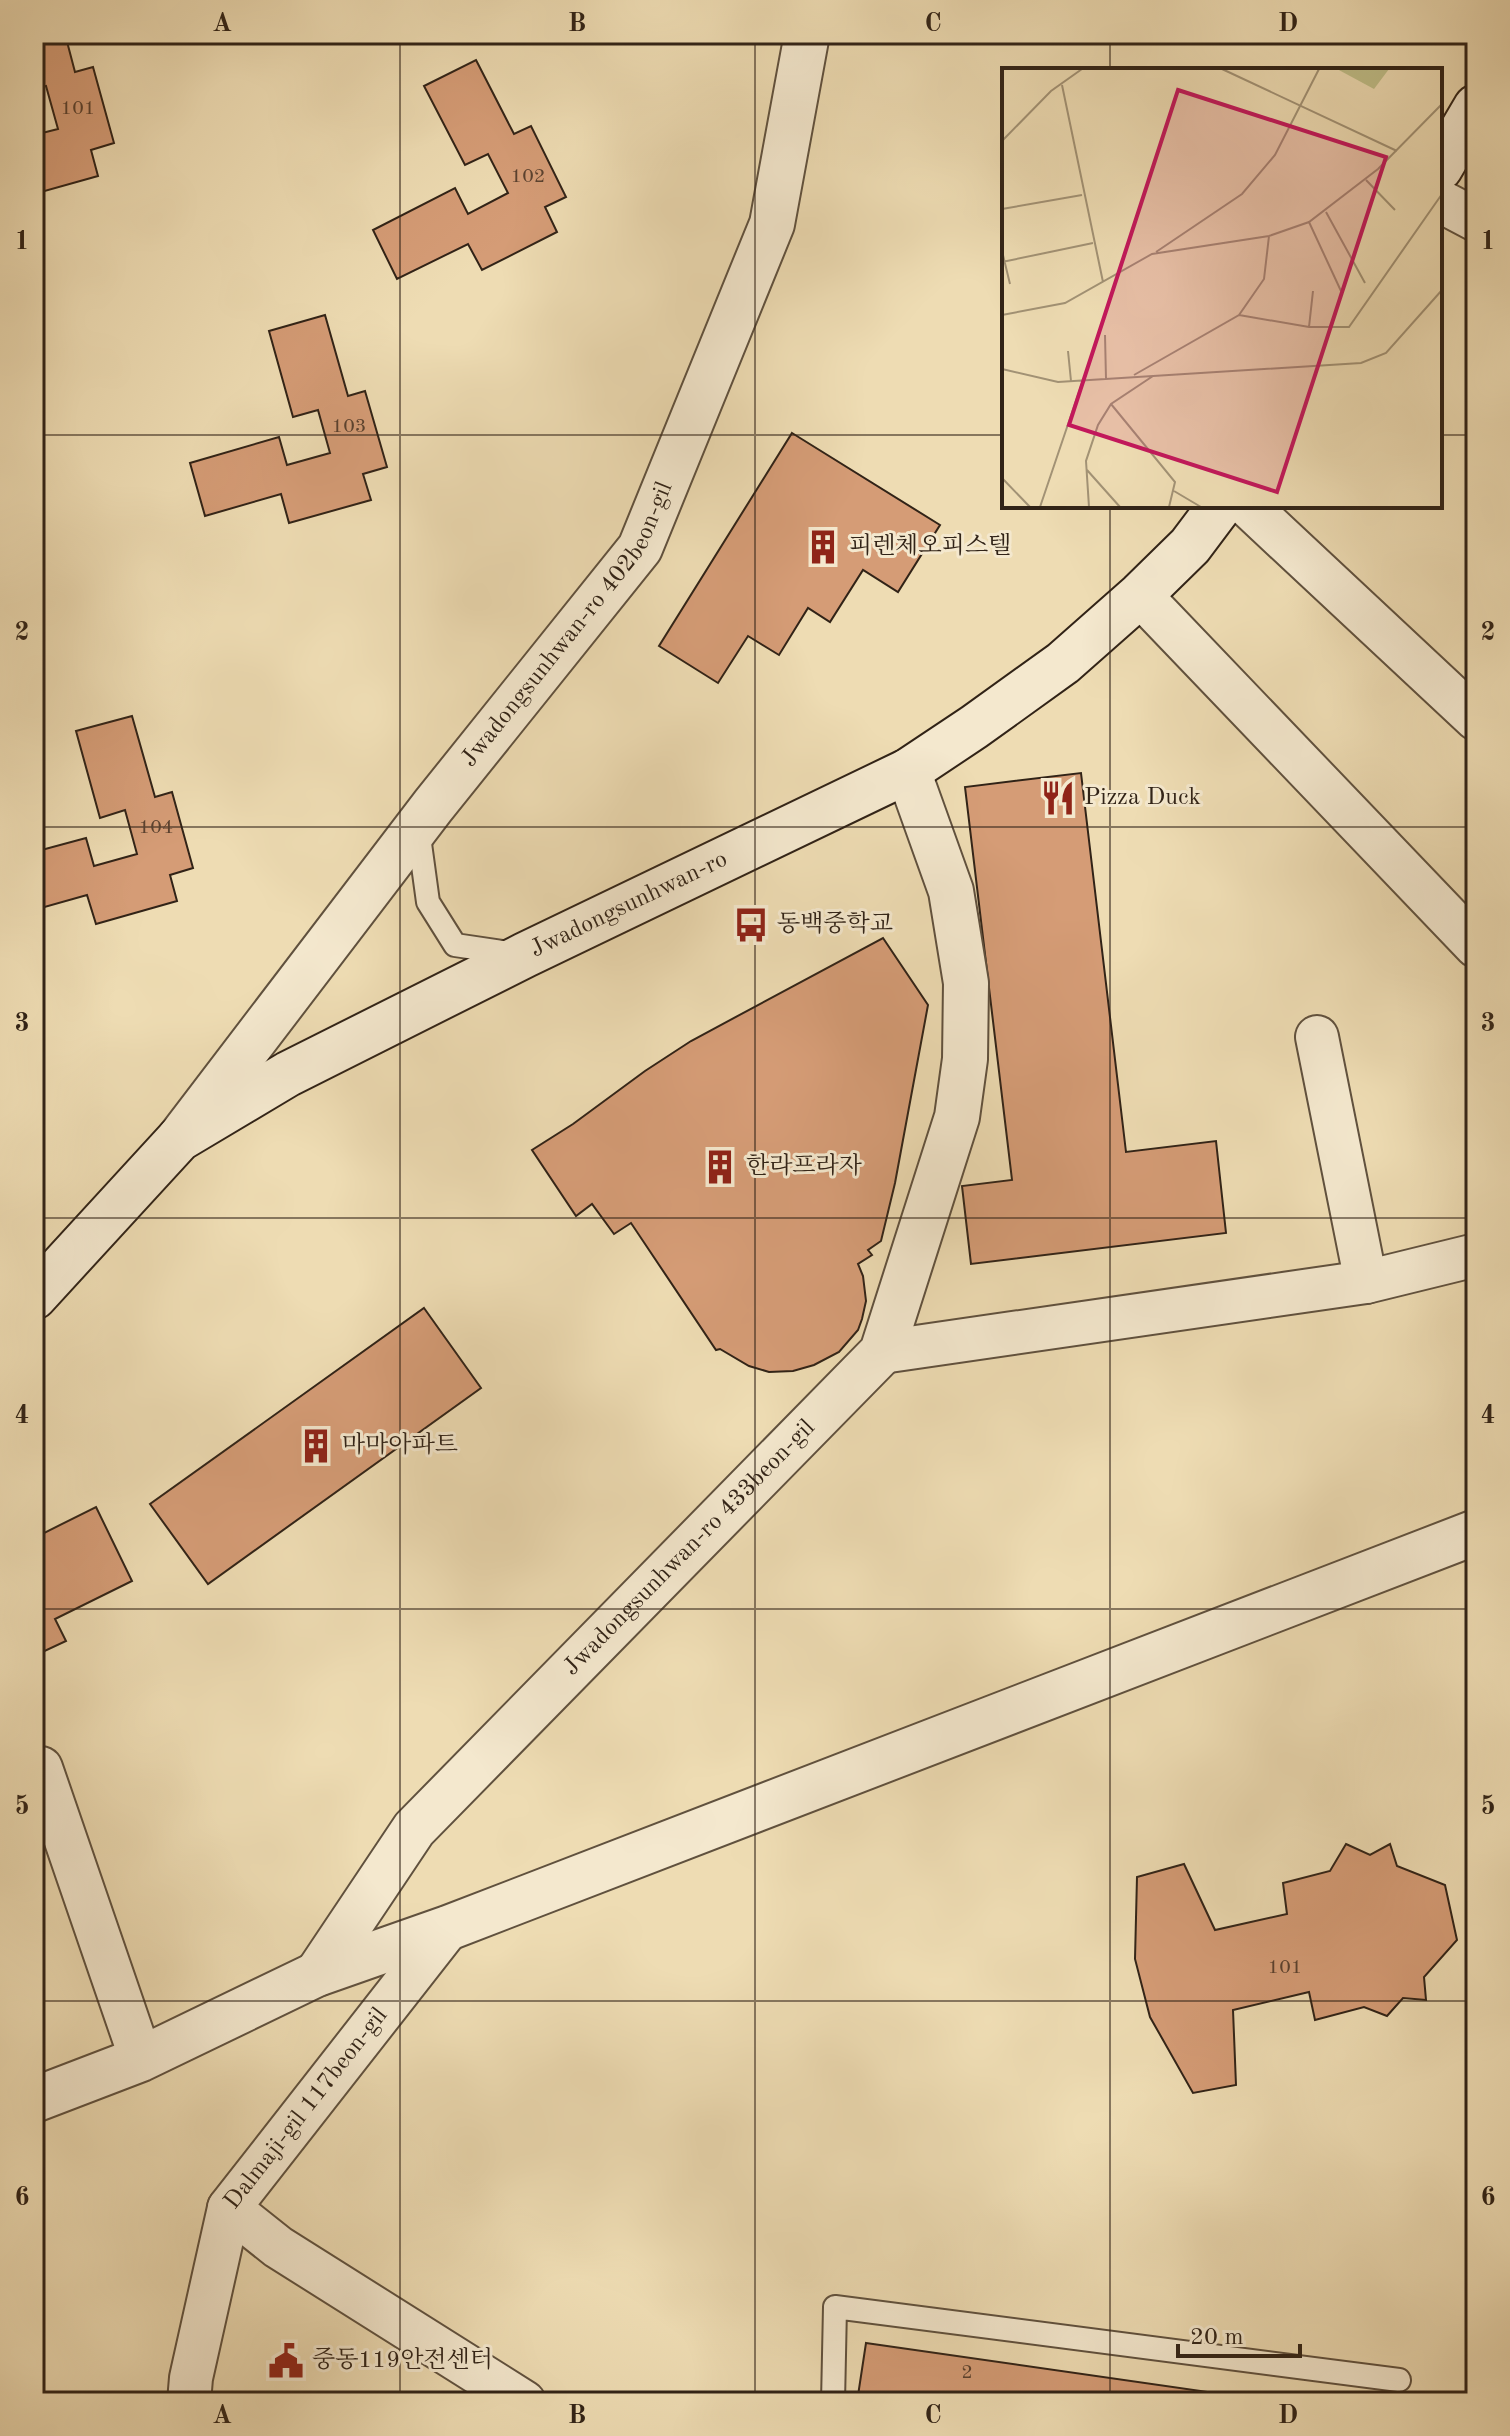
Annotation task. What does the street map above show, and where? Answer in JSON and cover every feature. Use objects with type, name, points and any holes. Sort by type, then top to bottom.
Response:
[{"type":"street","name":"Jwadongsunhwan-ro 402beon-gil","points":[[179,1139],[417,826],[640,548],[772,224],[807,34]]},
{"type":"street","points":[[1442,165],[1476,107]]},
{"type":"street","points":[[1442,202],[1476,220]]},
{"type":"street","name":"Jwadongsunhwan-ro","points":[[34,1297],[179,1139],[288,1074],[525,955],[908,771],[1063,663],[1190,546],[1218,508]]},
{"type":"street","points":[[1250,508],[1476,719]]},
{"type":"street","points":[[1140,595],[1476,946]]},
{"type":"street","name":"Jwadongsunhwan-ro 433beon-gil","points":[[317,1974],[414,1829],[882,1352],[957,1117],[965,1059],[966,983],[951,891],[908,771]]},
{"type":"street","points":[[1317,1037],[1366,1282]]},
{"type":"street","points":[[882,1352],[1366,1282],[1476,1255]]},
{"type":"street","points":[[34,2100],[141,2059],[317,1974],[448,1928],[1476,1532]]},
{"type":"street","points":[[41,1768],[141,2059]]},
{"type":"street","name":"Dalmaji-gil 117beon-gil","points":[[189,2402],[191,2378],[229,2208],[448,1928]]},
{"type":"street","points":[[229,2208],[278,2247],[524,2402]]},
{"type":"lane","points":[[417,826],[428,902],[455,945],[525,955]]},
{"type":"lane","points":[[833,2402],[835,2307],[1399,2380]]},
{"type":"building","points":[[34,34],[65,34],[75,72],[93,67],[114,143],[91,150],[98,176],[34,194],[34,135],[58,129],[46,86],[34,89]]},
{"type":"building","points":[[476,60],[514,134],[531,126],[566,197],[545,207],[557,232],[482,270],[468,244],[397,279],[373,230],[455,188],[468,214],[508,193],[488,154],[465,165],[424,86]]},
{"type":"building","points":[[325,315],[348,396],[365,391],[387,467],[363,474],[371,500],[289,523],[281,494],[205,516],[190,463],[279,437],[287,465],[330,453],[318,410],[293,417],[269,331]]},
{"type":"building","name":"피렌체오피스텔","points":[[792,433],[940,525],[898,592],[863,570],[830,622],[808,608],[779,655],[748,636],[718,683],[659,646]]},
{"type":"building","points":[[132,716],[155,797],[172,792],[193,868],[170,875],[177,901],[96,924],[87,895],[34,910],[34,852],[86,838],[94,866],[137,854],[125,810],[100,818],[76,731]]},
{"type":"building","points":[[1081,773],[1126,1152],[1216,1141],[1226,1233],[971,1264],[962,1186],[1012,1180],[965,787]]},
{"type":"building","name":"한라프라자","points":[[883,938],[928,1005],[895,1183],[881,1241],[868,1250],[872,1255],[858,1264],[866,1301],[862,1319],[858,1330],[839,1352],[814,1365],[793,1371],[769,1372],[749,1366],[720,1349],[716,1350],[631,1223],[614,1234],[592,1204],[576,1216],[532,1150],[691,1041]]},
{"type":"building","name":"마마아파트","points":[[424,1308],[481,1388],[208,1584],[150,1504]]},
{"type":"building","points":[[96,1507],[132,1581],[55,1619],[66,1641],[34,1656],[34,1538]]},
{"type":"building","points":[[1346,1844],[1370,1855],[1390,1844],[1397,1866],[1445,1885],[1457,1940],[1424,1977],[1426,2000],[1403,1998],[1387,2016],[1364,2007],[1315,2020],[1309,1992],[1233,2010],[1236,2085],[1193,2093],[1150,2017],[1135,1959],[1137,1877],[1184,1864],[1215,1930],[1287,1914],[1283,1883],[1330,1871]]},
{"type":"building","points":[[866,2343],[1277,2402],[857,2402]]},
{"type":"place","name":"피렌체오피스텔","points":[[823,547]]},
{"type":"place","name":"Pizza Duck","points":[[1058,798]]},
{"type":"place","name":"동백중학교","points":[[751,925]]},
{"type":"place","name":"한라프라자","points":[[720,1167]]},
{"type":"place","name":"마마아파트","points":[[316,1446]]},
{"type":"place","name":"중동119안전센터","points":[[286,2361]]}]
